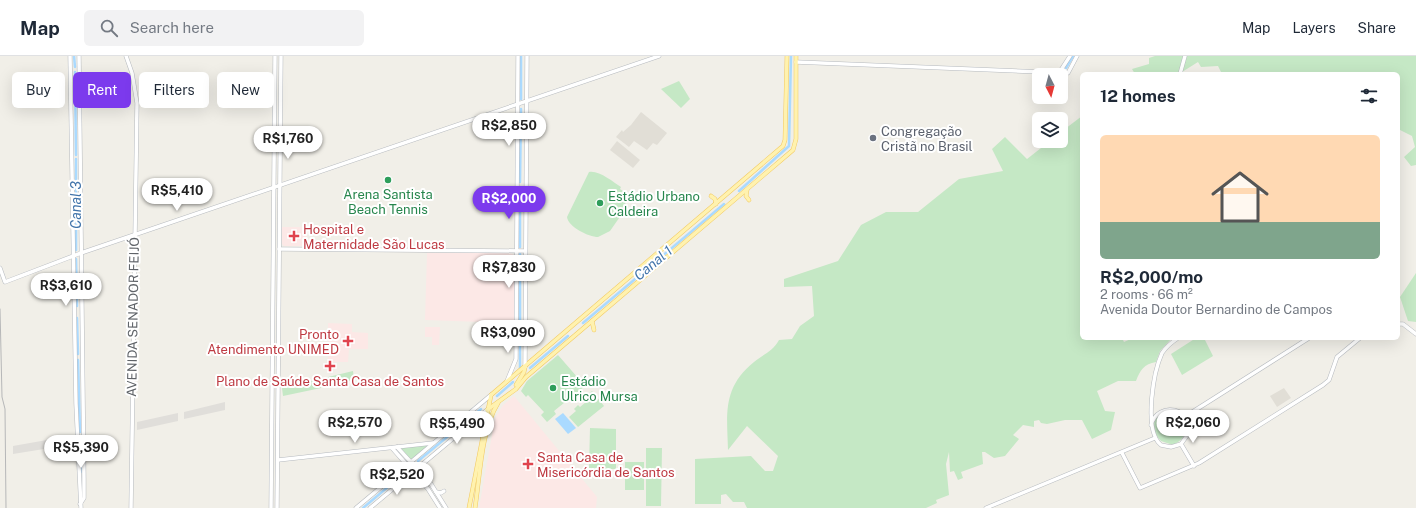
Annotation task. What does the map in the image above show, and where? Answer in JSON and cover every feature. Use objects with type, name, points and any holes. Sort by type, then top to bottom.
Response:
[{"type":"main road","points":[[70,56],[72,256],[76,434],[80,504]]},
{"type":"main road","points":[[79,56],[84,432],[84,498],[80,504]]},
{"type":"main road","name":"AVENIDA SENADOR FEIJÓ","points":[[126,56],[132,73],[137,103],[131,508]]},
{"type":"main road","points":[[275,56],[279,248],[277,508]]},
{"type":"main road","points":[[271,508],[273,318],[281,56]]},
{"type":"main road","points":[[507,382],[516,359],[518,56]]},
{"type":"main road","points":[[370,508],[485,411],[500,401],[516,386],[524,372],[527,56]]},
{"type":"main road","points":[[0,268],[5,282],[134,234],[277,188],[518,106],[659,56]]},
{"type":"main road","points":[[356,508],[525,367],[781,149],[785,143],[787,56]]},
{"type":"main road","points":[[510,392],[516,389],[526,377],[791,152],[795,146],[796,56]]},
{"type":"main road","points":[[1063,68],[1070,56]]},
{"type":"main road","points":[[1068,73],[1077,56]]},
{"type":"main road","points":[[1181,72],[1185,56]]},
{"type":"main road","points":[[796,62],[1032,72]]},
{"type":"main road","points":[[70,70],[79,69]]},
{"type":"main road","points":[[747,190],[746,196],[749,200]]},
{"type":"main road","points":[[729,194],[732,193],[738,197]]},
{"type":"main road","points":[[711,196],[716,200],[715,205]]},
{"type":"main road","points":[[724,197],[732,202]]},
{"type":"main road","points":[[279,248],[525,251]]},
{"type":"main road","points":[[273,318],[279,318]]},
{"type":"main road","points":[[592,321],[594,330]]},
{"type":"main road","points":[[576,322],[583,329]]},
{"type":"main road","points":[[1400,324],[1403,324],[1416,334]]},
{"type":"main road","points":[[568,329],[575,336]]},
{"type":"main road","points":[[1152,408],[1156,411],[1176,410],[1186,416],[1190,424],[1189,434],[1181,444],[1166,447],[1161,445],[1155,438],[1151,425],[1152,408],[1154,381],[1159,362],[1164,350],[1176,340]]},
{"type":"main road","points":[[1186,416],[1305,340]]},
{"type":"main road","points":[[1122,453],[1140,488],[1194,466],[1323,385],[1329,380],[1337,357],[1358,340]]},
{"type":"main road","points":[[511,378],[517,381],[516,386]]},
{"type":"main road","points":[[493,394],[494,400],[500,401]]},
{"type":"main road","points":[[469,508],[484,425],[485,411],[493,394]]},
{"type":"main road","points":[[475,508],[491,416],[500,401]]},
{"type":"main road","points":[[480,404],[485,411]]},
{"type":"main road","points":[[1151,425],[1155,416],[1160,411]]},
{"type":"main road","points":[[471,423],[479,421],[484,425]]},
{"type":"main road","points":[[76,434],[81,435],[84,432]]},
{"type":"main road","points":[[986,508],[1122,453],[1155,438]]},
{"type":"main road","points":[[77,442],[81,439],[84,442]]},
{"type":"main road","points":[[278,460],[434,443]]},
{"type":"main road","points":[[1181,444],[1194,466]]},
{"type":"main road","points":[[397,447],[412,462],[435,490],[446,508]]},
{"type":"main road","points":[[392,448],[414,471],[440,508]]},
{"type":"main road","points":[[78,472],[81,474],[84,472]]},
{"type":"main road","points":[[78,478],[84,478]]},
{"type":"main road","points":[[435,490],[440,493],[444,491]]},
{"type":"shaded area","points":[[641,112],[667,133],[657,145],[653,143],[647,150],[634,141],[629,147],[616,137],[622,130],[623,132],[631,125]]},
{"type":"shaded area","points":[[617,141],[640,160],[633,168],[610,150]]},
{"type":"shaded area","name":"Hospital e Maternidade São Lucas","points":[[282,227],[307,227],[307,246],[284,246],[282,244]]},
{"type":"shaded area","points":[[427,253],[513,254],[515,259],[515,321],[510,323],[425,320]]},
{"type":"shaded area","name":"Pronto Atendimento UNIMED","points":[[328,323],[352,324],[352,332],[368,333],[368,349],[349,349],[348,362],[328,362]]},
{"type":"shaded area","points":[[425,327],[440,327],[439,345],[432,345],[432,337],[425,337]]},
{"type":"shaded area","points":[[1284,388],[1291,398],[1277,407],[1270,396]]},
{"type":"shaded area","name":"Santa Casa de Misericórdia de Santos","points":[[514,396],[597,497],[596,508],[479,508],[495,418],[503,405]]},
{"type":"shaded area","points":[[225,402],[225,410],[184,419],[184,412]]},
{"type":"shaded area","points":[[178,413],[178,421],[137,430],[137,422]]},
{"type":"shaded area","points":[[75,435],[75,444],[13,454],[13,446]]},
{"type":"green space","points":[[1155,56],[1184,56],[1179,72],[1134,72],[1132,69],[1149,64],[1149,58]]},
{"type":"green space","points":[[1187,56],[1416,56],[1416,165],[1411,166],[1404,157],[1415,147],[1412,136],[1400,130],[1400,72],[1221,72],[1218,66],[1201,67],[1198,62],[1182,72]]},
{"type":"green space","points":[[679,81],[690,99],[681,108],[661,89]]},
{"type":"green space","points":[[1080,118],[1080,340],[1123,340],[1124,342],[1128,340],[1170,340],[1160,351],[1156,362],[1145,366],[1136,381],[1118,381],[1097,391],[1105,411],[1115,412],[1111,430],[1092,439],[1082,420],[1065,420],[1047,424],[1041,423],[1039,420],[1034,421],[1034,427],[1023,425],[1013,435],[1019,439],[1005,456],[994,458],[985,452],[982,452],[983,464],[961,472],[963,478],[958,480],[954,471],[950,472],[949,452],[946,464],[949,495],[936,500],[937,503],[926,508],[747,508],[744,502],[733,502],[726,494],[721,495],[721,504],[695,504],[695,459],[751,456],[765,471],[773,471],[778,456],[747,426],[728,450],[727,413],[731,392],[736,382],[744,372],[754,362],[771,350],[779,340],[792,339],[800,326],[814,316],[812,286],[784,287],[784,279],[838,261],[861,225],[886,212],[918,212],[959,179],[1003,171],[992,149],[1005,137],[1027,159],[1041,148],[1068,148],[1068,127]]},
{"type":"green space","name":"Estádio Urbano Caldeira","points":[[589,172],[597,173],[606,177],[621,187],[620,189],[630,196],[622,209],[624,211],[610,231],[598,237],[594,237],[575,228],[568,221],[567,217]]},
{"type":"green space","points":[[185,179],[188,190],[170,196],[166,186]]},
{"type":"green space","points":[[1416,273],[1416,322],[1408,321],[1400,297]]},
{"type":"green space","points":[[1193,340],[1205,340],[1213,356],[1182,375],[1171,354]]},
{"type":"green space","name":"Estádio Ulrico Mursa","points":[[558,355],[585,386],[554,411],[556,414],[547,422],[541,415],[544,412],[528,395],[526,397],[521,391],[527,381]]},
{"type":"green space","points":[[353,371],[354,380],[328,386],[328,377]]},
{"type":"green space","points":[[321,379],[321,388],[283,396],[282,388]]},
{"type":"green space","points":[[592,391],[604,406],[578,427],[569,417],[576,411],[574,409],[578,405],[580,407],[586,402],[583,399]]},
{"type":"green space","points":[[1164,412],[1179,413],[1185,416],[1187,425],[1184,436],[1173,445],[1161,441],[1155,433],[1154,421]]},
{"type":"green space","points":[[590,428],[616,429],[616,469],[589,469]]},
{"type":"green space","points":[[432,444],[412,460],[399,448]]},
{"type":"green space","points":[[646,448],[662,448],[661,506],[646,506]]},
{"type":"green space","points":[[625,462],[644,462],[644,490],[625,490]]},
{"type":"water","points":[[563,413],[576,428],[568,434],[555,419]]},
{"type":"waterway","name":"Canal 3","points":[[74,56],[75,67]]},
{"type":"waterway","points":[[521,56],[521,99]]},
{"type":"waterway","name":"Canal 1","points":[[739,191],[789,146],[791,56]]},
{"type":"waterway","points":[[1066,68],[1073,56]]},
{"type":"waterway","name":"Canal 3","points":[[75,108],[76,155]]},
{"type":"waterway","points":[[520,182],[521,109]]},
{"type":"waterway","name":"Canal 3","points":[[76,159],[76,250]]},
{"type":"waterway","points":[[520,191],[520,247]]},
{"type":"waterway","name":"Canal 1","points":[[583,323],[724,204]]},
{"type":"waterway","points":[[520,254],[520,370]]},
{"type":"waterway","name":"Canal 3","points":[[76,259],[77,306]]},
{"type":"waterway","name":"Canal 3","points":[[77,318],[78,354]]},
{"type":"waterway","name":"Canal 1","points":[[530,368],[568,336]]},
{"type":"waterway","name":"Canal 3","points":[[78,360],[80,432]]},
{"type":"waterway","name":"Canal 1","points":[[497,396],[513,382]]},
{"type":"waterway","name":"Canal 1","points":[[418,461],[481,409]]},
{"type":"waterway","name":"Canal 3","points":[[80,442],[81,472]]},
{"type":"waterway","name":"Canal 1","points":[[363,508],[408,470]]},
{"type":"tram line","points":[[0,309],[2,397],[5,409],[6,508]]},
{"type":"place","name":"Congregação Cristã no Brasil","points":[[873,138]]},
{"type":"place","name":"Arena Santista Beach Tennis","points":[[388,180]]},
{"type":"place","name":"Estádio Urbano Caldeira","points":[[600,203]]},
{"type":"place","name":"Hospital e Maternidade São Lucas","points":[[294,236]]},
{"type":"place","name":"Pronto Atendimento UNIMED","points":[[348,341]]},
{"type":"place","name":"Plano de Saúde Santa Casa de Santos","points":[[330,366]]},
{"type":"place","name":"Estádio Ulrico Mursa","points":[[553,388]]},
{"type":"place","name":"Santa Casa de Misericórdia de Santos","points":[[528,464]]}]
